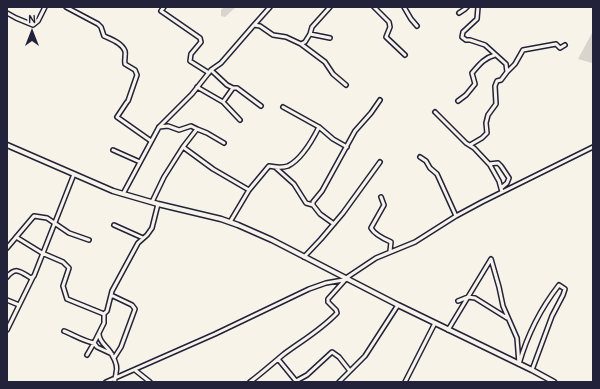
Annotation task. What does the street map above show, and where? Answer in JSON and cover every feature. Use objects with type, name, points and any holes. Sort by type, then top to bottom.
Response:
[{"type":"main road","points":[[7,145],[122,194],[230,222],[253,231],[554,382]]},
{"type":"street","points":[[7,13],[33,25],[38,22],[45,7]]},
{"type":"street","points":[[66,7],[98,24],[101,27],[104,36],[113,39],[126,52],[124,60],[125,64],[135,70],[137,74],[128,102],[117,117],[152,141]]},
{"type":"street","points":[[164,7],[161,11],[200,38],[201,42],[191,54],[190,61],[209,74]]},
{"type":"street","points":[[122,194],[159,127],[192,94],[211,70],[221,63],[270,7]]},
{"type":"street","points":[[301,44],[305,42],[312,27],[330,7]]},
{"type":"street","points":[[374,7],[389,22],[390,27],[386,36],[405,55]]},
{"type":"street","points":[[404,7],[417,26]]},
{"type":"street","points":[[459,13],[467,7]]},
{"type":"street","points":[[478,7],[477,19],[463,32],[462,37],[466,40],[485,45],[506,64],[507,72]]},
{"type":"street","points":[[254,25],[260,26],[272,35],[286,37],[301,44],[325,62],[333,74],[346,84]]},
{"type":"street","points":[[310,34],[330,38]]},
{"type":"street","points":[[470,145],[482,138],[487,133],[486,123],[488,115],[496,104],[495,86],[497,81],[501,80],[515,64],[523,50],[556,44],[560,48],[565,45]]},
{"type":"street","points":[[458,101],[466,95],[475,84],[472,73],[476,68],[488,57],[495,55]]},
{"type":"street","points":[[211,70],[227,85],[237,88],[261,106]]},
{"type":"street","points":[[197,87],[223,102],[240,120]]},
{"type":"street","points":[[223,102],[233,88]]},
{"type":"street","points":[[313,206],[313,202],[322,191],[348,147],[355,131],[380,100]]},
{"type":"street","points":[[283,107],[298,114],[307,121],[319,127],[333,139],[348,147]]},
{"type":"street","points":[[435,112],[489,164],[499,181],[502,192]]},
{"type":"street","points":[[159,127],[168,126],[179,130],[190,126],[224,143]]},
{"type":"street","points":[[230,222],[249,190],[269,166],[286,166],[294,161],[304,152],[319,127]]},
{"type":"street","points":[[152,202],[164,177],[183,147],[197,129]]},
{"type":"street","points":[[183,147],[213,169],[249,190]]},
{"type":"street","points":[[250,382],[278,359],[321,329],[336,313],[336,310],[328,302],[328,299],[347,279],[376,258],[415,242],[456,216],[593,147]]},
{"type":"street","points":[[113,150],[140,162]]},
{"type":"street","points":[[420,157],[426,161],[430,168],[438,174],[456,216]]},
{"type":"street","points":[[304,257],[334,224],[380,162]]},
{"type":"street","points":[[489,164],[498,163],[508,178],[507,183],[501,188]]},
{"type":"street","points":[[275,167],[294,184],[306,203],[313,206],[320,214],[334,224]]},
{"type":"street","points":[[7,330],[33,277],[74,174]]},
{"type":"street","points":[[381,197],[384,205],[371,228],[381,237],[391,242],[390,251]]},
{"type":"street","points":[[87,355],[104,323],[104,314],[108,311],[111,296],[128,260],[138,243],[152,228],[158,204]]},
{"type":"street","points":[[7,248],[34,216],[47,218],[69,233],[89,240]]},
{"type":"street","points":[[114,225],[143,238]]},
{"type":"street","points":[[16,238],[42,253],[63,262],[69,268],[63,286],[67,299],[104,314]]},
{"type":"street","points":[[448,330],[491,259],[503,306],[508,319]]},
{"type":"street","points":[[7,277],[9,271],[17,271],[33,277]]},
{"type":"street","points":[[106,382],[114,380],[309,289],[347,279]]},
{"type":"street","points":[[519,364],[525,346],[541,313],[548,300],[559,286],[565,289],[552,316],[532,370]]},
{"type":"street","points":[[111,296],[132,305],[135,309],[121,347],[114,358]]},
{"type":"street","points":[[458,301],[468,297],[482,301],[505,315],[513,326],[517,338],[519,364]]},
{"type":"street","points":[[7,300],[19,305]]},
{"type":"street","points":[[339,382],[365,356],[398,305]]},
{"type":"street","points":[[405,382],[435,323]]},
{"type":"street","points":[[64,331],[76,335],[88,342],[94,343],[97,347],[112,354]]},
{"type":"street","points":[[99,334],[100,340],[114,358],[117,370],[114,380]]},
{"type":"street","points":[[278,359],[296,382],[307,375],[332,352],[339,357],[350,371]]},
{"type":"street","points":[[135,370],[150,382]]},
{"type":"shaded area","points":[[224,7],[236,7],[225,17],[221,16],[221,10]]},
{"type":"shaded area","points":[[593,31],[593,68],[592,63],[578,59]]}]
